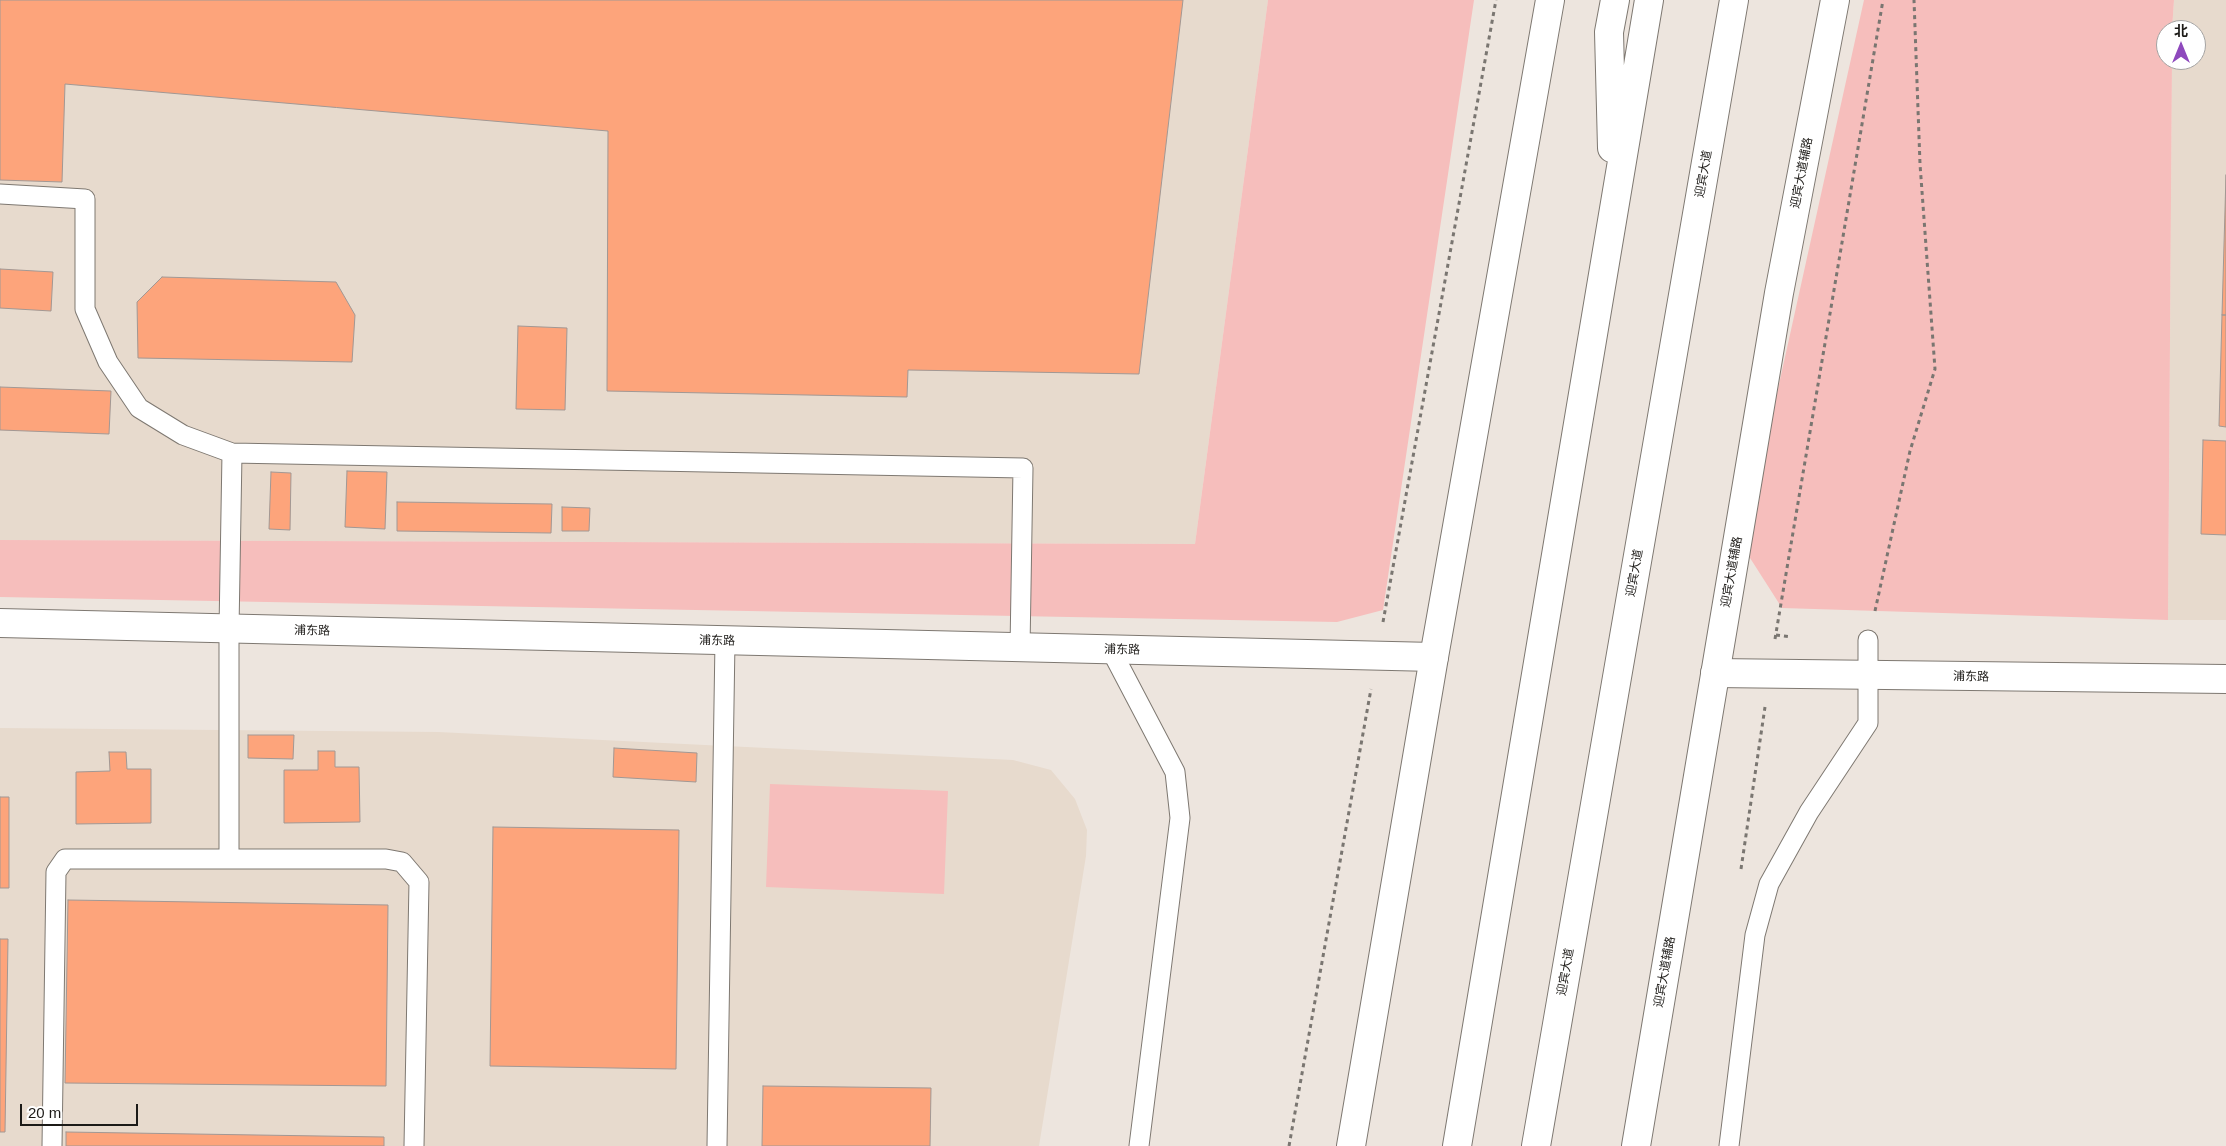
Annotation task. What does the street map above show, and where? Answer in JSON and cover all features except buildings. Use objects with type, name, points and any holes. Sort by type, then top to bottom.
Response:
[{"type":"main road","points":[[1351,1146],[1434,657],[1550,0]]},
{"type":"main road","points":[[1613,214],[1610,32],[1615,0]]},
{"type":"main road","points":[[1457,1146],[1649,0]]},
{"type":"main road","name":"迎宾大道","points":[[1536,1146],[1734,0]]},
{"type":"main road","points":[[1721,74],[1742,0]]},
{"type":"main road","name":"迎宾大道辅路","points":[[1636,1146],[1779,293],[1835,0]]},
{"type":"main road","name":"浦东路","points":[[0,623],[1434,657]]},
{"type":"main road","name":"浦东路","points":[[1715,673],[2226,679]]},
{"type":"lane","points":[[0,194],[85,199],[85,309],[108,362],[139,408],[183,435],[232,453],[1022,468],[1020,648]]},
{"type":"lane","points":[[229,859],[229,629],[232,453]]},
{"type":"lane","points":[[1729,1146],[1755,935],[1769,884],[1809,812],[1868,723],[1868,640]]},
{"type":"lane","points":[[717,1146],[725,641]]},
{"type":"lane","points":[[1111,650],[1175,772],[1180,818],[1139,1146]]},
{"type":"lane","points":[[52,1146],[56,872],[65,859],[386,859],[402,862],[419,882],[414,1146]]},
{"type":"path","points":[[1290,1146],[1496,0]]},
{"type":"path","points":[[1774,645],[1883,0]]},
{"type":"path","points":[[1868,640],[1910,451],[1935,369],[1920,164],[1914,0]]},
{"type":"path","points":[[1741,871],[1766,704]]},
{"type":"shaded area","points":[[0,0],[1268,0],[1195,544],[0,540]]},
{"type":"shaded area","points":[[1268,0],[1474,0],[1383,610],[1337,622],[0,597],[0,540],[1195,544]]},
{"type":"shaded area","points":[[1864,0],[2174,0],[2173,20],[2156,20],[2156,70],[2172,70],[2168,620],[1782,608],[1743,547]]},
{"type":"shaded area","points":[[2174,0],[2226,0],[2226,620],[2168,620],[2172,70],[2206,70],[2206,20],[2173,20]]},
{"type":"shaded area","points":[[0,728],[438,732],[1013,760],[1051,770],[1075,799],[1087,830],[1086,856],[1039,1146],[0,1146]]},
{"type":"shaded area","points":[[770,784],[948,791],[944,894],[766,887]]}]
